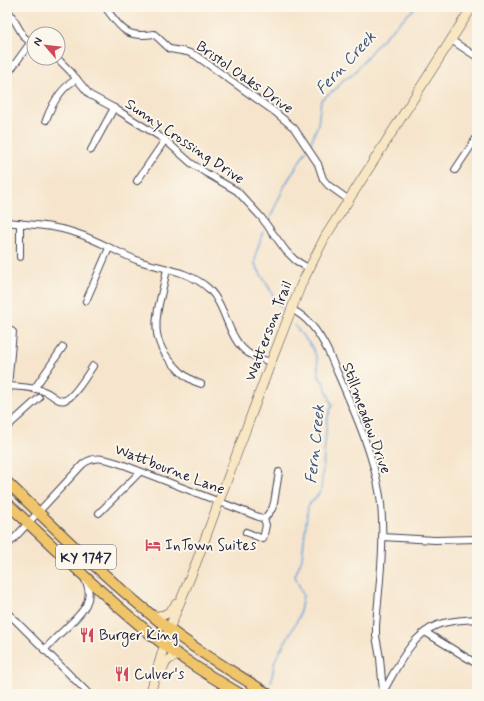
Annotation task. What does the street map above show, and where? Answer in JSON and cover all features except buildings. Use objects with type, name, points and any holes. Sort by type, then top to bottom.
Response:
[{"type":"main road","name":"Watterson Trail","points":[[150,694],[169,629],[219,502],[270,362],[308,268],[325,237],[472,7]]},
{"type":"main road","name":"KY 1747","points":[[7,482],[111,581],[169,629],[203,653],[268,694]]},
{"type":"main road","name":"KY 1747","points":[[7,503],[82,574],[164,645],[240,694]]},
{"type":"main road","points":[[154,616],[166,615],[170,613],[182,595]]},
{"type":"main road","points":[[153,683],[159,678],[167,660],[180,655]]},
{"type":"street","name":"Bristol Oaks Drive","points":[[104,7],[124,31],[138,36],[154,34],[170,49],[195,55],[284,118],[294,128],[318,164],[328,185],[350,200]]},
{"type":"street","points":[[7,8],[26,37]]},
{"type":"street","points":[[451,40],[477,57]]},
{"type":"street","points":[[7,75],[26,51]]},
{"type":"street","name":"Sunny Crossing Drive","points":[[65,66],[90,95],[114,108],[165,140],[191,163],[237,191],[261,217],[295,260],[308,268]]},
{"type":"street","points":[[46,120],[55,101],[62,91],[77,79]]},
{"type":"street","points":[[91,150],[114,108]]},
{"type":"street","points":[[455,170],[477,137]]},
{"type":"street","points":[[137,181],[165,140]]},
{"type":"street","points":[[7,222],[44,225],[75,232],[139,261],[184,274],[195,279],[209,290],[222,307],[234,336],[242,347],[253,356],[270,362]]},
{"type":"street","points":[[20,223],[20,257]]},
{"type":"street","points":[[86,301],[109,248]]},
{"type":"street","points":[[167,270],[157,315],[157,338],[161,349],[171,363],[185,376],[201,384]]},
{"type":"street","name":"Stillmeadow Drive","points":[[292,310],[301,315],[317,331],[324,341],[360,428],[377,480],[382,537],[376,631],[380,658],[382,693]]},
{"type":"street","points":[[7,328],[13,332],[7,397]]},
{"type":"street","points":[[34,389],[63,346]]},
{"type":"street","points":[[9,386],[47,392],[60,400],[65,400],[71,396],[93,366]]},
{"type":"street","points":[[7,427],[40,398]]},
{"type":"street","name":"Wattbourne Lane","points":[[7,546],[83,464],[94,458],[105,459],[264,519]]},
{"type":"street","points":[[99,513],[140,472]]},
{"type":"street","points":[[246,532],[263,539],[266,526],[264,519],[272,510],[274,504],[279,472]]},
{"type":"street","points":[[382,537],[435,540],[477,539]]},
{"type":"street","points":[[44,650],[81,614],[86,605],[89,596],[88,586],[82,574]]},
{"type":"street","points":[[7,612],[89,694]]},
{"type":"street","points":[[382,693],[409,648],[417,638],[432,627],[441,624],[477,619]]},
{"type":"street","points":[[425,632],[477,664]]},
{"type":"waterway","name":"Fern Creek","points":[[310,145],[318,124],[321,100],[337,88],[344,79],[352,75],[394,27],[416,7]]},
{"type":"waterway","name":"Fern Creek","points":[[270,218],[285,185],[306,151]]},
{"type":"waterway","name":"Fern Creek","points":[[263,232],[256,253],[255,264],[282,310]]},
{"type":"waterway","name":"Fern Creek","points":[[271,682],[275,660],[299,617],[303,595],[295,576],[302,558],[308,506],[321,491],[327,420],[332,405],[324,383],[319,377],[317,358],[312,347],[294,325]]},
{"type":"place","name":"InTown Suites","points":[[153,545]]},
{"type":"place","name":"Burger King","points":[[87,635]]},
{"type":"place","name":"Culver's","points":[[122,674]]}]
